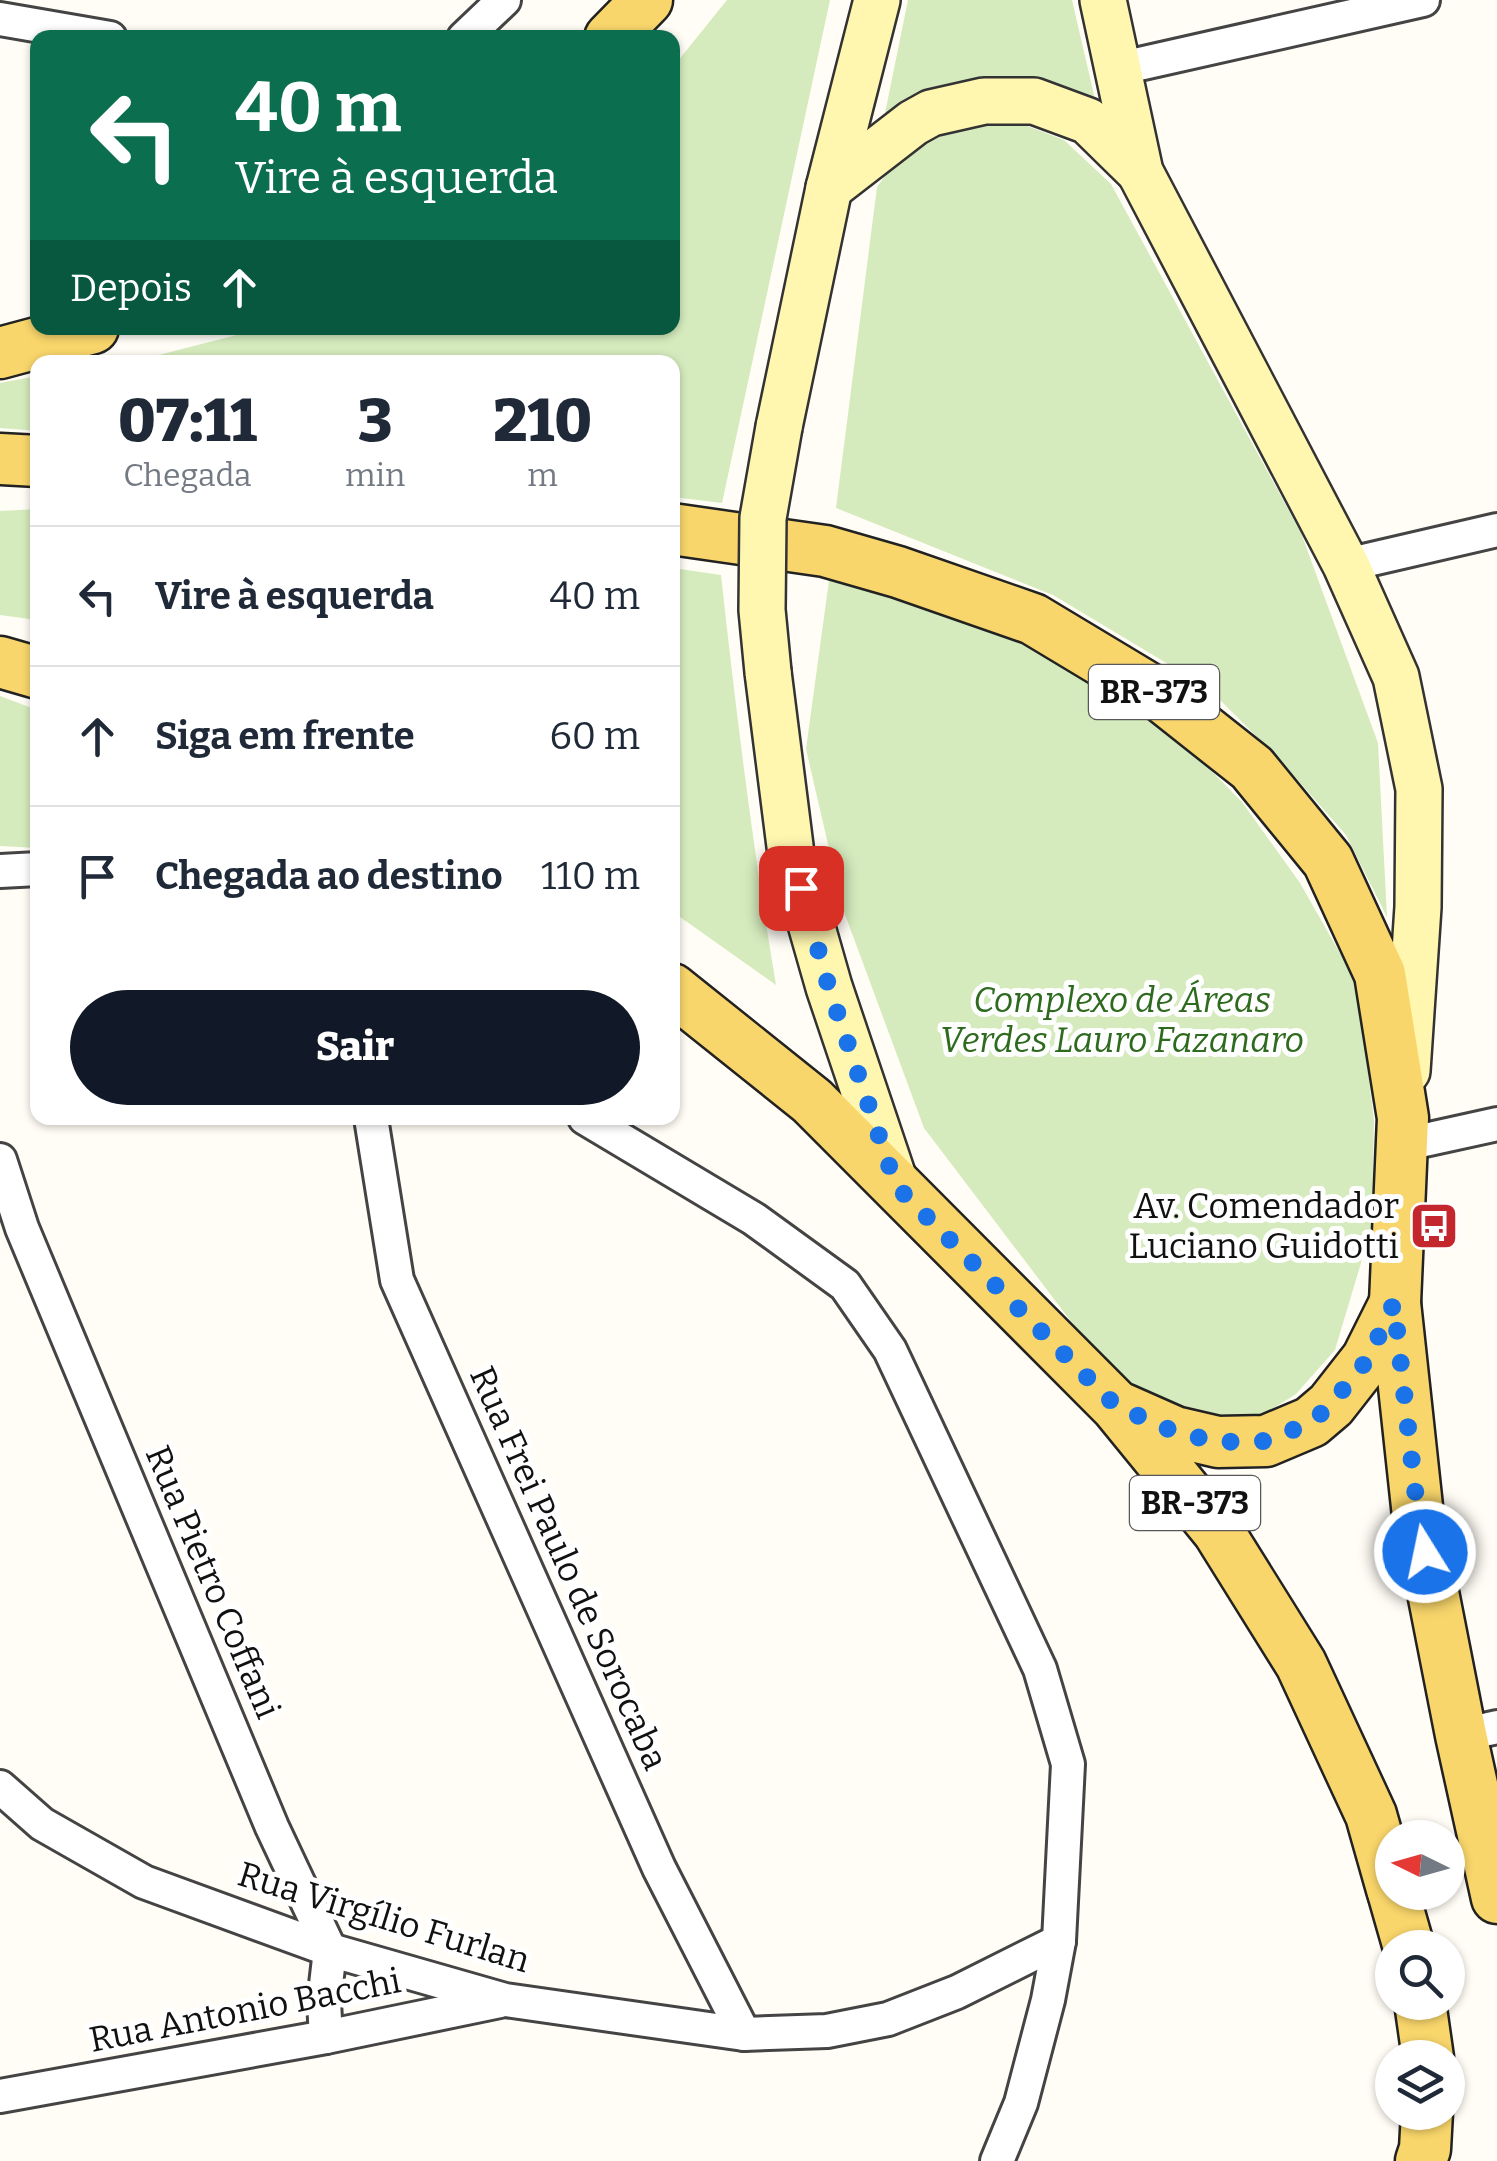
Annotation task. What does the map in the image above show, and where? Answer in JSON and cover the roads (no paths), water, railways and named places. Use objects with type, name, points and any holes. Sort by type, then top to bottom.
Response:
[{"type":"main road","points":[[618,30],[647,0]]},
{"type":"main road","points":[[876,0],[830,188],[779,426],[763,518],[762,610],[791,854],[829,988],[896,1186]]},
{"type":"main road","points":[[1103,0],[1140,172],[1346,565],[1396,677],[1419,789],[1418,907],[1402,1132]]},
{"type":"main road","points":[[830,188],[913,122],[932,113],[984,101],[1034,102],[1088,122],[1140,172]]},
{"type":"main road","points":[[0,353],[67,335]]},
{"type":"main road","points":[[0,459],[30,461]]},
{"type":"main road","name":"BR-373","points":[[680,530],[826,551],[1033,619],[1162,696],[1252,768],[1328,861],[1380,974],[1402,1132],[1394,1303],[1418,1516],[1479,1730],[1497,1898]]},
{"type":"main road","points":[[0,662],[30,671]]},
{"type":"main road","name":"BR-373","points":[[680,995],[812,1102],[1116,1406],[1218,1530],[1301,1664],[1375,1829]]},
{"type":"main road","points":[[1116,1406],[1175,1432],[1218,1442],[1266,1441],[1312,1422],[1331,1404],[1368,1359],[1394,1303]]},
{"type":"main road","points":[[1422,2161],[1426,2130]]},
{"type":"street","points":[[472,30],[504,0]]},
{"type":"street","points":[[1116,69],[1423,0]]},
{"type":"street","points":[[0,18],[66,30]]},
{"type":"street","points":[[1346,565],[1497,530]]},
{"type":"street","points":[[0,870],[30,869]]},
{"type":"street","points":[[1402,1132],[1497,1124]]},
{"type":"street","name":"Rua Frei Paulo de Sorocaba","points":[[372,1125],[397,1280],[659,1868],[744,2034]]},
{"type":"street","points":[[597,1125],[754,1219],[845,1285],[890,1350],[1040,1669],[1068,1764],[1059,1942],[1021,2103],[997,2161]]},
{"type":"street","name":"Rua Pietro Coffani","points":[[0,1160],[22,1228],[264,1809],[330,1950]]},
{"type":"street","name":"Rua Virgílio Furlan","points":[[0,1787],[42,1824],[144,1882],[330,1950],[505,2000],[744,2034],[827,2031],[888,2019],[957,1992],[1059,1942]]},
{"type":"street","points":[[326,2037],[324,2002],[330,1950]]},
{"type":"street","name":"Rua Antonio Bacchi","points":[[0,2096],[505,2000]]},
{"type":"place","name":"Av. Comendador Luciano Guidotti","points":[[1434,1226]]},
{"type":"park label","name":"Complexo de Áreas Verdes Lauro Fazanaro","points":[[1122,1020]]}]
